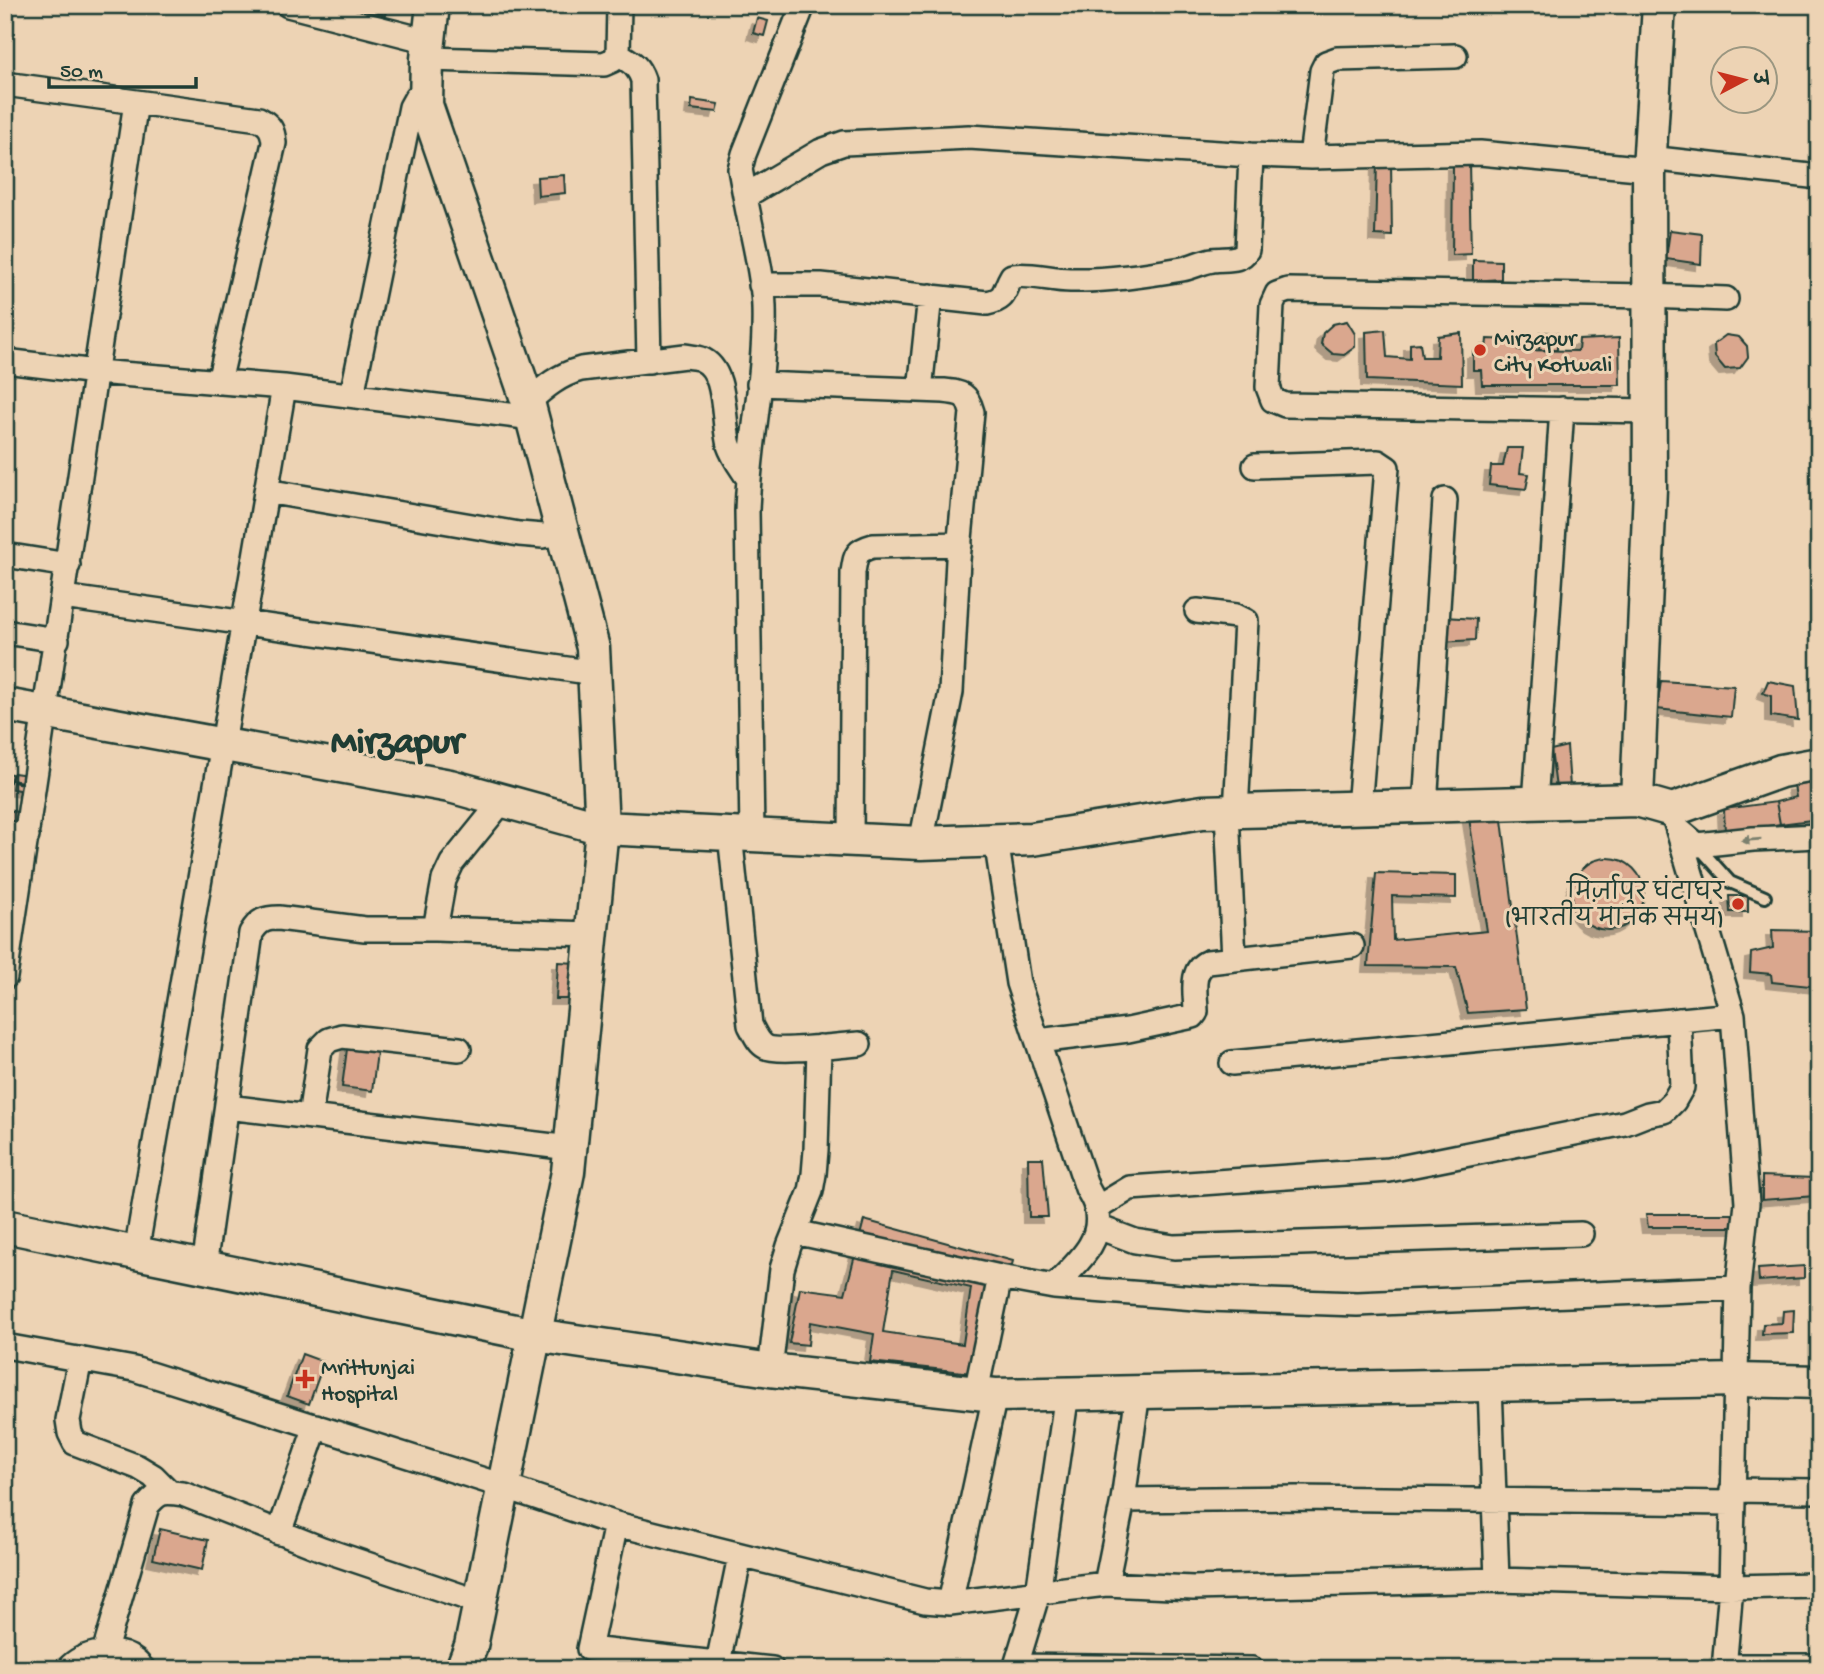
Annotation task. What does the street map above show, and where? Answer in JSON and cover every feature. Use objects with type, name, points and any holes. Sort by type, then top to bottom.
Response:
[{"type":"street","points":[[288,5],[427,63],[604,64],[618,54],[620,5]]},
{"type":"street","points":[[433,5],[426,105],[530,410],[593,648],[602,828],[568,1172],[471,1646],[462,1669]]},
{"type":"street","points":[[803,5],[740,170],[764,305],[764,336],[748,478],[747,511],[741,834],[750,1025],[757,1039],[765,1046],[779,1049],[859,1044]]},
{"type":"street","points":[[1637,800],[1650,488],[1649,163],[1659,5]]},
{"type":"street","points":[[618,54],[640,70],[643,80],[649,361]]},
{"type":"street","points":[[1311,157],[1322,71],[1326,63],[1337,59],[1455,56]]},
{"type":"street","points":[[352,396],[411,107],[427,63]]},
{"type":"street","points":[[5,84],[259,119],[268,124],[273,132],[274,143],[219,382]]},
{"type":"street","points":[[5,977],[16,835],[46,713],[136,102]]},
{"type":"street","points":[[745,196],[821,151],[844,143],[969,137],[1311,157],[1480,153],[1819,177]]},
{"type":"street","points":[[761,285],[821,285],[987,303],[998,301],[1012,276],[1021,274],[1069,281],[1112,278],[1185,268],[1212,260],[1234,259],[1244,255],[1249,240],[1251,155]]},
{"type":"street","points":[[1650,411],[1285,405],[1273,400],[1268,387],[1272,305],[1276,294],[1287,290],[1726,299]]},
{"type":"street","points":[[920,390],[930,296]]},
{"type":"street","points":[[530,410],[552,381],[567,373],[685,356],[701,359],[712,366],[719,377],[729,446],[748,478]]},
{"type":"street","points":[[5,361],[96,373],[530,410]]},
{"type":"street","points":[[759,384],[959,392],[968,399],[972,412],[951,692],[921,843]]},
{"type":"street","points":[[136,1253],[284,387]]},
{"type":"street","points":[[1535,803],[1562,409]]},
{"type":"street","points":[[1255,466],[1378,462],[1387,468],[1359,808]]},
{"type":"street","points":[[266,491],[519,534],[543,536],[563,533]]},
{"type":"street","points":[[1425,806],[1445,500]]},
{"type":"street","points":[[851,839],[853,572],[856,556],[862,549],[873,546],[960,544]]},
{"type":"street","points":[[5,555],[68,565]]},
{"type":"street","points":[[63,597],[595,673]]},
{"type":"street","points":[[1197,611],[1246,621],[1231,812],[1234,960]]},
{"type":"street","points":[[5,632],[57,640]]},
{"type":"street","points":[[5,705],[450,786],[602,828],[921,843],[1032,838],[1203,813],[1637,800],[1675,820],[1697,845],[1819,836]]},
{"type":"street","points":[[1675,820],[1782,771],[1819,764]]},
{"type":"street","points":[[435,929],[444,880],[452,863],[503,800]]},
{"type":"street","points":[[1675,820],[1733,1015],[1747,1203],[1738,1288],[1731,1587],[1724,1667],[1819,1666]]},
{"type":"street","points":[[996,840],[1018,983],[1097,1218],[1093,1245],[1054,1287]]},
{"type":"street","points":[[204,1267],[251,933],[257,923],[266,918],[279,918],[365,929],[591,934]]},
{"type":"street","points":[[1038,1041],[1128,1030],[1193,1016],[1196,1012],[1195,974],[1200,966],[1208,962],[1352,946]]},
{"type":"street","points":[[1232,1063],[1733,1015]]},
{"type":"street","points":[[1097,1218],[1130,1188],[1389,1170],[1625,1123],[1664,1111],[1682,1087],[1679,1020]]},
{"type":"street","points":[[310,1117],[320,1049],[329,1040],[342,1036],[459,1049]]},
{"type":"street","points":[[770,1370],[782,1269],[811,1191],[814,1174],[819,1047]]},
{"type":"street","points":[[227,1107],[570,1149]]},
{"type":"street","points":[[1097,1218],[1135,1241],[1174,1247],[1581,1234]]},
{"type":"street","points":[[5,1226],[535,1335],[770,1370],[986,1394],[1737,1380],[1819,1381]]},
{"type":"street","points":[[795,1231],[1000,1278],[1054,1287],[1208,1299],[1357,1304],[1738,1288]]},
{"type":"street","points":[[950,1603],[986,1394],[1000,1278]]},
{"type":"street","points":[[5,1346],[134,1369],[616,1524],[925,1601],[950,1603],[1106,1584],[1193,1588],[1497,1580],[1731,1587],[1819,1585]]},
{"type":"street","points":[[80,1359],[68,1420],[75,1443],[138,1467],[153,1476],[169,1492]]},
{"type":"street","points":[[1490,1385],[1497,1580]]},
{"type":"street","points":[[1106,1584],[1123,1500],[1138,1392]]},
{"type":"street","points":[[1068,1393],[1038,1592],[1015,1667],[1252,1669]]},
{"type":"street","points":[[279,1533],[316,1426]]},
{"type":"street","points":[[1123,1500],[1732,1497],[1819,1491]]},
{"type":"street","points":[[104,1653],[147,1506],[156,1495],[169,1492],[183,1494],[322,1549],[480,1602]]},
{"type":"street","points":[[616,1524],[588,1659],[718,1663],[772,1669]]},
{"type":"street","points":[[718,1663],[740,1556]]},
{"type":"street","points":[[68,1669],[83,1658],[104,1653],[121,1654],[134,1659],[143,1669]]},
{"type":"lane","points":[[1697,845],[1730,883],[1765,897]]},
{"type":"building","points":[[375,5],[388,6],[385,15],[373,11]]},
{"type":"building","points":[[757,18],[768,21],[764,36],[753,33]]},
{"type":"building","points":[[692,100],[719,104],[717,112],[691,109]]},
{"type":"building","points":[[1377,162],[1391,162],[1392,236],[1375,235]]},
{"type":"building","points":[[1469,163],[1471,254],[1452,255],[1453,164]]},
{"type":"building","points":[[564,175],[565,193],[538,196],[537,177]]},
{"type":"building","points":[[1670,230],[1702,234],[1701,264],[1666,259]]},
{"type":"building","points":[[1473,260],[1501,261],[1501,279],[1473,281]]},
{"type":"building","points":[[1347,321],[1355,334],[1355,347],[1344,355],[1333,354],[1321,344],[1323,333],[1333,324]]},
{"type":"building","points":[[1385,330],[1387,357],[1410,359],[1410,344],[1420,343],[1422,357],[1437,357],[1438,336],[1461,333],[1462,384],[1367,380],[1366,332]]},
{"type":"building","points":[[1540,332],[1557,333],[1557,350],[1539,350]]},
{"type":"building","points":[[1726,335],[1739,337],[1747,346],[1748,357],[1740,368],[1725,369],[1715,357],[1714,344]]},
{"type":"building","points":[[1619,338],[1620,385],[1482,385],[1481,370],[1473,370],[1473,352],[1486,350],[1487,339],[1516,340],[1518,350],[1578,351],[1579,340]]},
{"type":"building","points":[[1507,448],[1523,448],[1520,473],[1529,474],[1526,489],[1489,485],[1491,466],[1503,466]]},
{"type":"building","points":[[1444,617],[1476,619],[1475,640],[1441,642]]},
{"type":"building","points":[[1661,681],[1734,686],[1731,717],[1657,709]]},
{"type":"building","points":[[1768,681],[1795,686],[1798,720],[1771,716],[1771,696],[1763,693]]},
{"type":"building","points":[[5,730],[14,732],[11,750],[5,750]]},
{"type":"building","points":[[1567,746],[1570,787],[1556,788],[1551,750]]},
{"type":"building","points":[[5,750],[11,750],[9,762],[5,762]]},
{"type":"building","points":[[5,773],[12,774],[10,782],[5,781]]},
{"type":"building","points":[[14,773],[29,775],[28,783],[12,780]]},
{"type":"building","points":[[13,782],[27,785],[27,791],[12,789]]},
{"type":"building","points":[[1819,783],[1819,819],[1780,824],[1776,802],[1796,797],[1794,785]]},
{"type":"building","points":[[1776,802],[1780,824],[1725,833],[1724,809]]},
{"type":"building","points":[[8,810],[22,813],[18,827],[5,824]]},
{"type":"building","points":[[1468,812],[1501,812],[1526,1009],[1468,1013],[1456,967],[1368,966],[1376,873],[1456,875],[1456,898],[1392,896],[1393,940],[1487,931]]},
{"type":"building","points":[[1608,858],[1628,864],[1638,874],[1644,894],[1638,914],[1628,924],[1608,930],[1588,924],[1578,914],[1572,894],[1578,874],[1588,864]]},
{"type":"building","points":[[1729,896],[1748,896],[1748,912],[1730,912]]},
{"type":"building","points":[[1772,930],[1819,931],[1819,987],[1772,982],[1771,974],[1750,972],[1751,953],[1773,948]]},
{"type":"building","points":[[558,962],[577,963],[576,999],[556,999]]},
{"type":"building","points":[[348,1041],[378,1045],[372,1091],[342,1087]]},
{"type":"building","points":[[1028,1158],[1043,1158],[1048,1217],[1029,1217]]},
{"type":"building","points":[[1762,1176],[1814,1178],[1815,1196],[1762,1200]]},
{"type":"building","points":[[1646,1214],[1741,1214],[1741,1227],[1648,1227]]},
{"type":"building","points":[[864,1220],[1013,1261],[982,1374],[870,1362],[874,1334],[810,1322],[808,1345],[789,1343],[800,1288],[845,1294]],"holes":[[[893,1270],[971,1288],[963,1344],[883,1332]]]},
{"type":"building","points":[[1804,1266],[1804,1278],[1759,1281],[1758,1269]]},
{"type":"building","points":[[1794,1310],[1793,1333],[1762,1334],[1763,1324],[1782,1323],[1783,1311]]},
{"type":"building","points":[[302,1354],[324,1362],[309,1404],[287,1396]]},
{"type":"building","points":[[160,1529],[208,1540],[202,1570],[153,1559]]},
{"type":"place","name":"Mirzapur City Kotwali","points":[[1480,350]]},
{"type":"place","name":"मिर्ज़ापुर घंटाघर (भारतीय मानक समय)","points":[[1738,904]]},
{"type":"place","name":"Mrittunjai Hospital","points":[[305,1379]]},
{"type":"district","name":"Mirzapur","points":[[397,738]]}]
